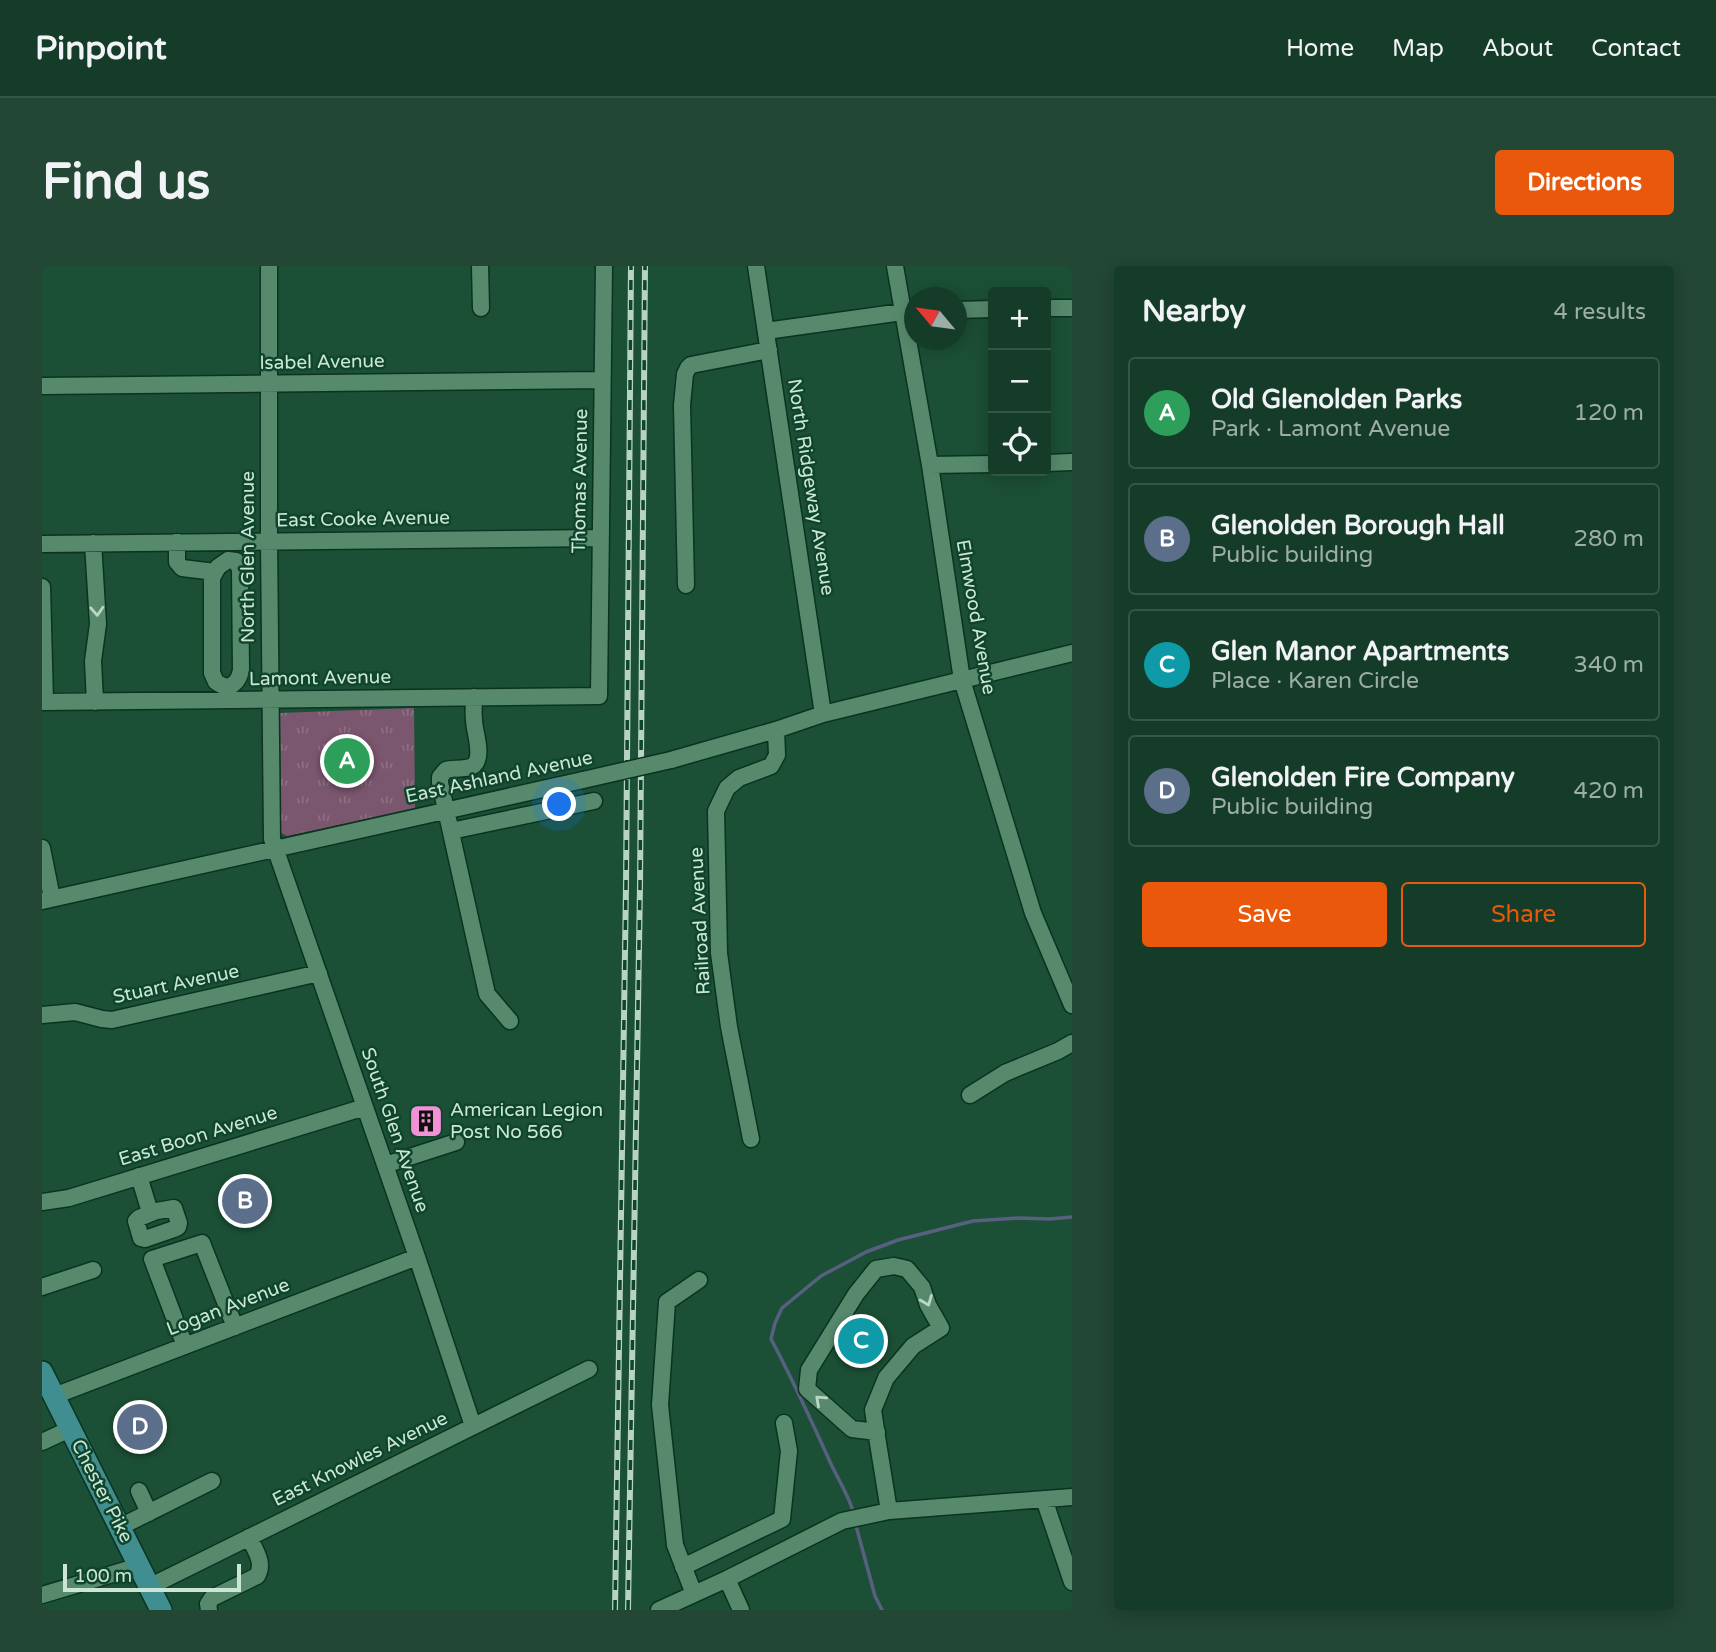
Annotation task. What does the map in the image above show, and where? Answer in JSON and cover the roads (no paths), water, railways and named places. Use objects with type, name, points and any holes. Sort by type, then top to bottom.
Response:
[{"type":"main road","name":"Chester Pike","points":[[42,1372],[161,1610]]},
{"type":"street","name":"North Glen Avenue","points":[[269,266],[271,830],[275,848]]},
{"type":"street","points":[[480,266],[481,308]]},
{"type":"street","name":"Thomas Avenue","points":[[599,696],[604,266]]},
{"type":"street","name":"North Ridgeway Avenue","points":[[756,266],[823,714]]},
{"type":"street","name":"Elmwood Avenue","points":[[895,266],[904,297]]},
{"type":"street","points":[[1051,308],[1072,308]]},
{"type":"street","points":[[967,310],[988,309]]},
{"type":"street","points":[[766,331],[904,312]]},
{"type":"street","points":[[686,585],[682,405],[685,374],[691,365],[769,350]]},
{"type":"street","name":"Elmwood Avenue","points":[[914,350],[962,680],[1033,913],[1072,1005]]},
{"type":"street","name":"Isabel Avenue","points":[[42,386],[603,380]]},
{"type":"street","points":[[1051,463],[1072,462]]},
{"type":"street","points":[[930,465],[988,464]]},
{"type":"street","name":"East Cooke Avenue","points":[[42,544],[600,538]]},
{"type":"street","points":[[177,542],[177,562],[182,568],[215,572]]},
{"type":"street","points":[[228,542],[228,560]]},
{"type":"street","points":[[93,543],[97,624],[93,661],[95,702]]},
{"type":"street","points":[[228,560],[236,561],[240,569],[242,670],[239,678],[224,694],[212,673],[212,578],[228,560]]},
{"type":"street","points":[[42,587],[43,702]]},
{"type":"street","name":"East Ashland Avenue","points":[[47,899],[671,760],[823,714],[1072,653]]},
{"type":"street","name":"Lamont Avenue","points":[[43,702],[95,702],[224,694],[270,700],[599,696]]},
{"type":"street","points":[[474,697],[477,759],[472,766],[446,770],[442,773],[440,783],[487,994],[510,1021]]},
{"type":"street","name":"Railroad Avenue","points":[[751,1139],[729,1027],[719,953],[716,811],[727,788],[739,778],[771,766],[777,755],[776,730]]},
{"type":"street","points":[[451,831],[594,801]]},
{"type":"street","points":[[42,848],[47,899]]},
{"type":"street","name":"South Glen Avenue","points":[[275,848],[474,1426]]},
{"type":"street","name":"Stuart Avenue","points":[[42,1015],[75,1012],[113,1020],[319,973]]},
{"type":"street","points":[[970,1095],[1006,1073],[1058,1051],[1072,1042]]},
{"type":"street","name":"East Boon Avenue","points":[[42,1202],[69,1198],[365,1107]]},
{"type":"street","points":[[385,1165],[456,1142]]},
{"type":"street","points":[[139,1176],[149,1209],[154,1212]]},
{"type":"street","points":[[185,1346],[152,1259],[202,1243],[235,1327]]},
{"type":"street","name":"Logan Avenue","points":[[54,1396],[417,1257]]},
{"type":"street","points":[[877,1432],[852,1429],[807,1388],[809,1370],[849,1305],[876,1269],[894,1266],[907,1269],[922,1287],[928,1306],[941,1328],[913,1346],[886,1378],[873,1410],[877,1432],[883,1513]]},
{"type":"street","points":[[42,1287],[93,1270]]},
{"type":"street","points":[[694,1594],[676,1545],[660,1405],[667,1302],[699,1280]]},
{"type":"street","name":"East Knowles Avenue","points":[[149,1587],[589,1368]]},
{"type":"street","points":[[684,1567],[782,1519],[789,1451],[784,1423]]},
{"type":"street","points":[[42,1431],[68,1424]]},
{"type":"street","points":[[42,1443],[68,1424]]},
{"type":"street","points":[[120,1527],[212,1481]]},
{"type":"street","points":[[139,1491],[149,1513]]},
{"type":"street","points":[[659,1610],[842,1521],[883,1513],[1072,1497]]},
{"type":"street","points":[[1044,1499],[1072,1582]]},
{"type":"street","points":[[209,1610],[208,1604],[212,1598],[260,1572],[261,1563],[249,1537]]},
{"type":"street","points":[[42,1595],[139,1566]]},
{"type":"street","points":[[727,1579],[741,1610]]},
{"type":"waterway","points":[[854,1514],[771,1339],[782,1308],[821,1276],[866,1252],[898,1240],[973,1221],[1072,1217]]},
{"type":"waterway","points":[[855,1522],[875,1596],[882,1610]]},
{"type":"railway","points":[[615,1610],[626,886],[631,266]]},
{"type":"railway","points":[[628,1610],[640,886],[645,266]]},
{"type":"place","name":"Old Glenolden Parks","points":[[347,761]]},
{"type":"place","name":"American Legion Post No 566","points":[[426,1121]]},
{"type":"place","name":"Glenolden Borough Hall","points":[[245,1201]]},
{"type":"place","name":"Glen Manor Apartments","points":[[861,1341]]},
{"type":"place","name":"Glenolden Fire Company","points":[[140,1427]]}]
